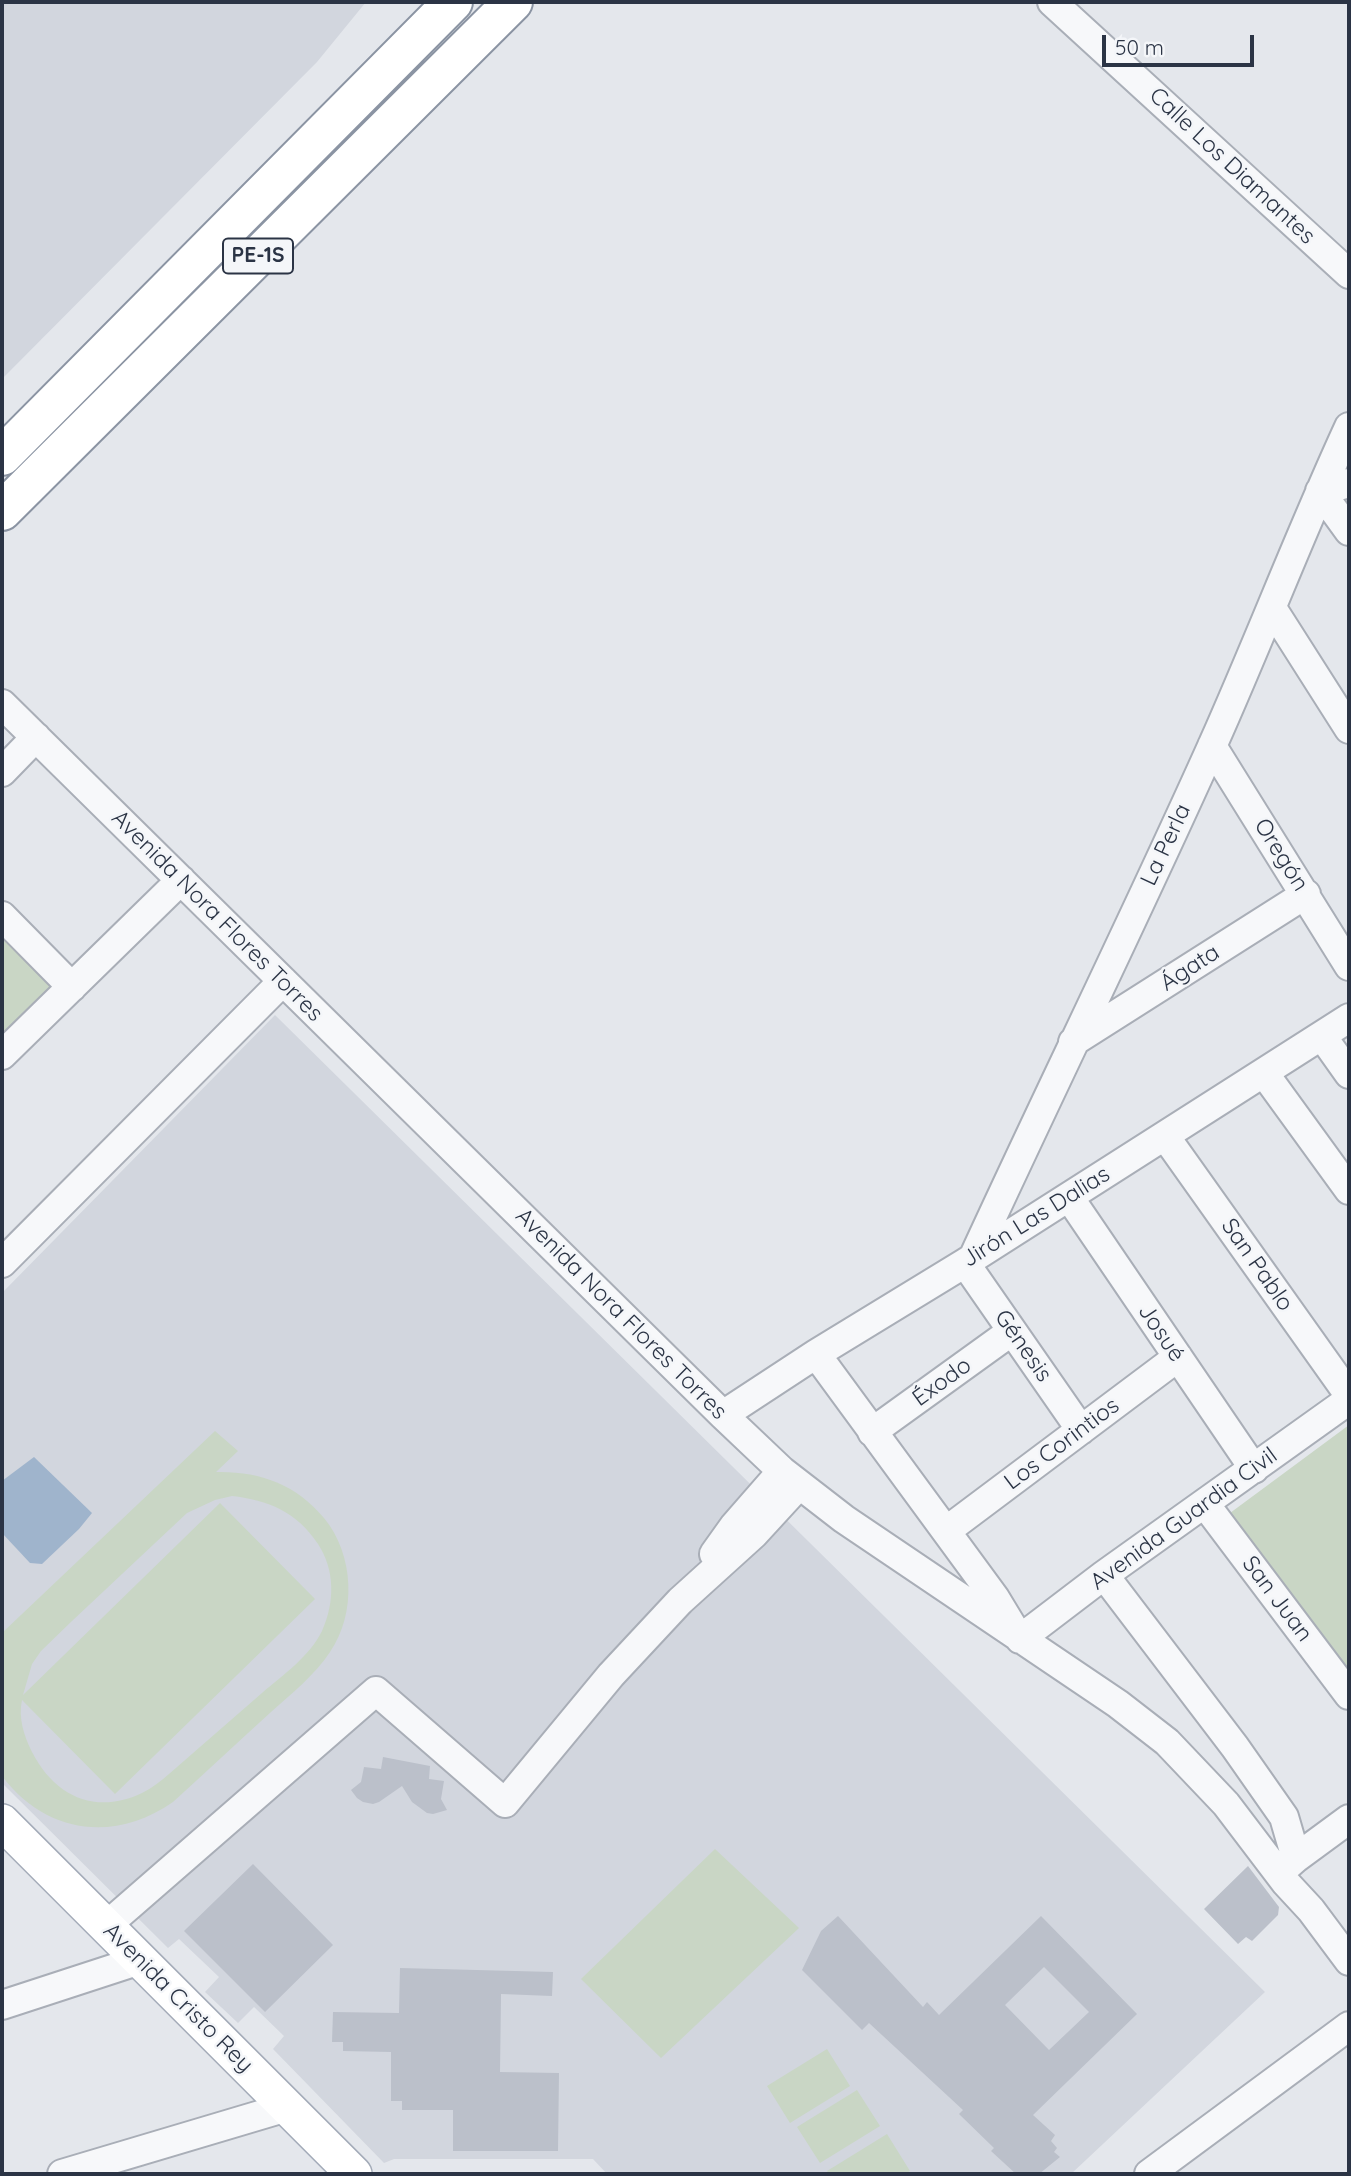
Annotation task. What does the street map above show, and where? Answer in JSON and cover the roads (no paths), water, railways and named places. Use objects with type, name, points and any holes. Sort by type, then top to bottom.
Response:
[{"type":"highway","name":"PE-1S","points":[[2,456],[453,2]]},
{"type":"highway","name":"PE-1S","points":[[2,511],[513,2]]},
{"type":"main road","name":"Avenida Cristo Rey","points":[[9,1839],[106,1926],[354,2174]]},
{"type":"street","name":"Calle Los Diamantes","points":[[1052,2],[1349,274]]},
{"type":"street","name":"La Perla","points":[[969,1261],[1212,746],[1349,427]]},
{"type":"street","points":[[1349,483],[1320,491],[1349,531]]},
{"type":"street","points":[[1272,608],[1349,729]]},
{"type":"street","name":"Avenida Nora Flores Torres","points":[[2,704],[723,1415],[791,1478],[844,1519],[1118,1704],[1167,1742],[1287,1865],[1311,1910],[1349,1961]]},
{"type":"street","points":[[2,772],[36,737]]},
{"type":"street","name":"Oregón","points":[[1212,746],[1349,966]]},
{"type":"street","points":[[2,1055],[181,880]]},
{"type":"street","name":"Ágata","points":[[1073,1042],[1306,894]]},
{"type":"street","points":[[2,916],[72,987]]},
{"type":"street","points":[[2,1262],[283,981]]},
{"type":"street","name":"Jirón Las Dalias","points":[[723,1415],[1349,1018]]},
{"type":"street","points":[[1322,1036],[1349,1074]]},
{"type":"street","points":[[1264,1073],[1349,1190]]},
{"type":"street","name":"San Pablo","points":[[1165,1136],[1349,1398]]},
{"type":"street","name":"Josué","points":[[1069,1197],[1254,1469]]},
{"type":"street","name":"Génesis","points":[[969,1261],[1012,1331],[1081,1430]]},
{"type":"street","name":"Éxodo","points":[[872,1432],[1012,1331]]},
{"type":"street","points":[[816,1354],[995,1598],[1020,1639]]},
{"type":"street","name":"Los Corintios","points":[[946,1531],[1178,1357]]},
{"type":"street","name":"Avenida Guardia Civil","points":[[1020,1639],[1349,1398]]},
{"type":"street","points":[[106,1926],[376,1691],[505,1803],[611,1675],[680,1601],[734,1527],[791,1478]]},
{"type":"street","name":"San Juan","points":[[1205,1504],[1349,1695]]},
{"type":"street","name":"Avenida Nora Flores Torres","points":[[1104,1575],[1235,1747],[1283,1817],[1287,1865]]},
{"type":"street","points":[[1287,1865],[1349,1819]]},
{"type":"street","points":[[2,2006],[140,1960]]},
{"type":"street","points":[[1149,2174],[1349,2026]]},
{"type":"street","points":[[62,2174],[287,2108]]},
{"type":"water","points":[[34,1457],[92,1513],[42,1564],[30,1563],[2,1533],[2,1481]]}]
